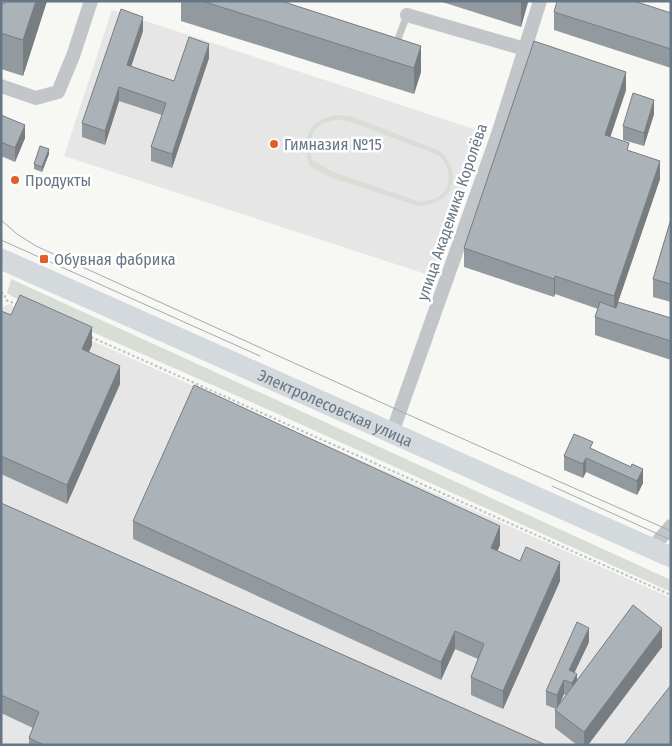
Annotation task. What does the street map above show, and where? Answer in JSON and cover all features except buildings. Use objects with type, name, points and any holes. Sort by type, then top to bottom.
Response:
[{"type":"main road","name":"Электролесовская улица","points":[[1,259],[671,557]]},
{"type":"street","points":[[1,86],[36,98],[58,92],[73,56],[91,1]]},
{"type":"street","name":"улица Академика Королёва","points":[[392,433],[498,134],[540,1]]},
{"type":"street","points":[[407,15],[525,49]]},
{"type":"street","points":[[652,548],[671,526]]},
{"type":"lane","points":[[386,44],[395,47],[407,15]]},
{"type":"path","points":[[1,292],[6,300],[24,308]]},
{"type":"path","points":[[88,336],[671,595]]},
{"type":"shaded area","name":"Гимназия №15","points":[[112,10],[483,132],[435,277],[64,156]]},
{"type":"shaded area","points":[[340,115],[353,117],[440,151],[448,160],[452,170],[453,179],[447,194],[440,200],[419,206],[332,178],[309,166],[307,138],[314,125],[320,120]],"holes":[[[331,121],[351,122],[438,155],[443,160],[449,177],[447,187],[442,194],[435,199],[420,202],[333,172],[312,160],[312,137],[318,127]]]},
{"type":"shaded area","points":[[11,279],[671,580],[671,592],[278,414],[13,297],[7,293]]},
{"type":"shaded area","points":[[9,304],[671,598],[671,745],[1,745],[1,308]]},
{"type":"tram line","points":[[1,220],[17,234],[36,246],[671,531]]},
{"type":"tram line","points":[[1,240],[260,356]]},
{"type":"tram line","points":[[552,486],[671,540]]},
{"type":"place","name":"Гимназия №15","points":[[274,144]]},
{"type":"place","name":"Продукты","points":[[15,180]]},
{"type":"place","name":"Обувная фабрика","points":[[44,259]]}]
